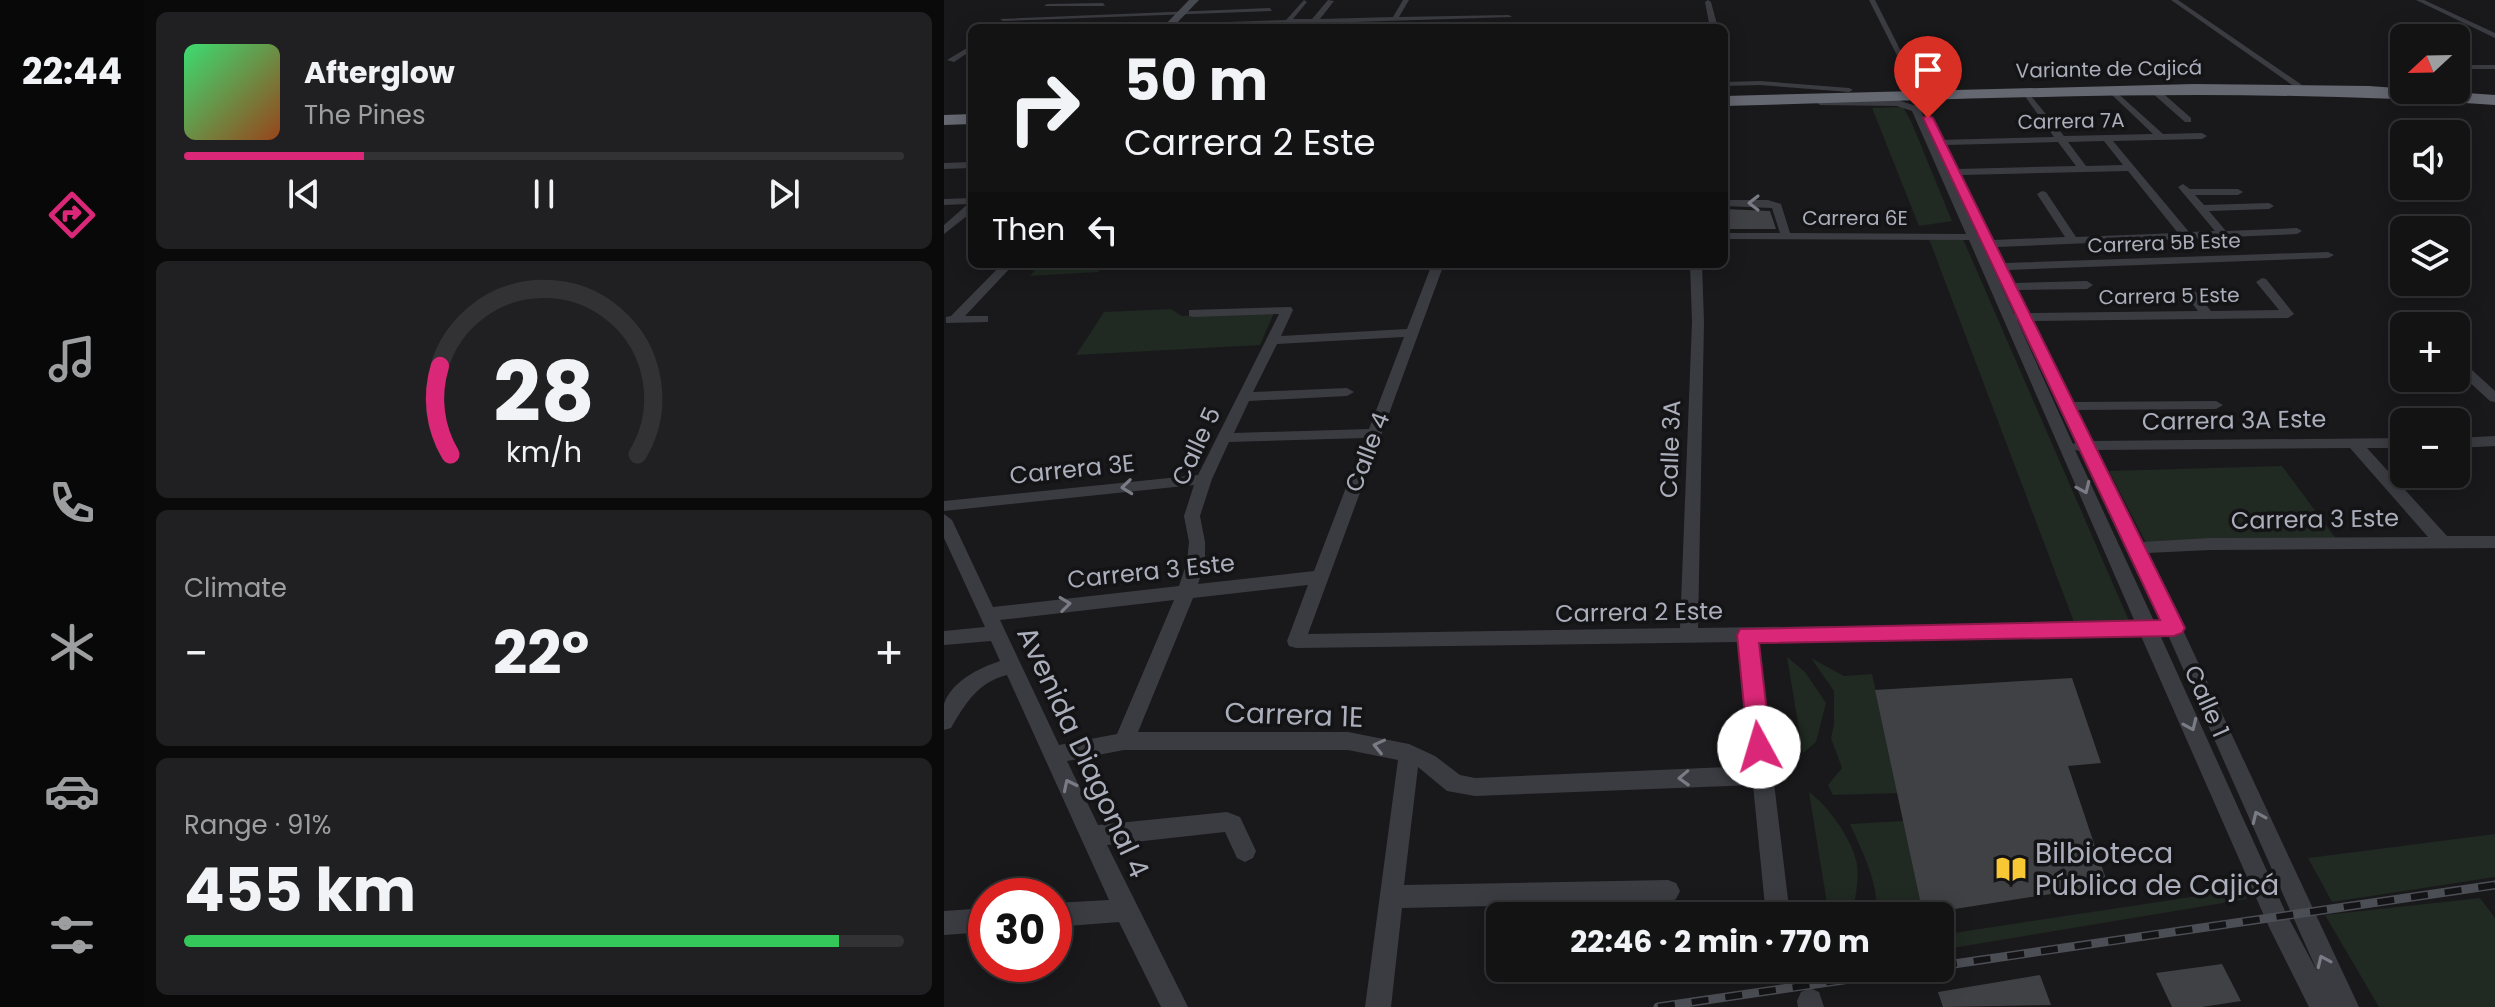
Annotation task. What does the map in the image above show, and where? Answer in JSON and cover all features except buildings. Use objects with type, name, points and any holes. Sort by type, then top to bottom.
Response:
[{"type":"highway","name":"Variante de Cajicá","points":[[1728,94],[1917,97],[2298,85],[2390,88]]},
{"type":"highway","name":"Variante de Cajicá","points":[[1728,94],[1849,90],[1917,97],[2154,90],[2369,91],[2495,98]]},
{"type":"highway","name":"Variante de Cajicá","points":[[2470,92],[2495,98]]},
{"type":"highway","points":[[944,122],[968,121]]},
{"type":"street","points":[[1395,19],[1406,0]]},
{"type":"street","points":[[1872,0],[1917,97]]},
{"type":"street","points":[[2174,0],[2298,85]]},
{"type":"street","points":[[2419,0],[2495,36]]},
{"type":"street","points":[[1315,20],[1331,1]]},
{"type":"street","points":[[1086,17],[1106,2]]},
{"type":"street","points":[[1047,6],[1106,2]]},
{"type":"street","points":[[1171,24],[1192,2],[1223,3]]},
{"type":"street","points":[[1285,24],[1304,2]]},
{"type":"street","points":[[1708,2],[1713,24]]},
{"type":"street","points":[[1003,19],[1246,8],[1270,10]]},
{"type":"street","points":[[1352,19],[1360,10]]},
{"type":"street","points":[[1285,24],[1315,20],[1509,17]]},
{"type":"street","points":[[1055,24],[1063,18]]},
{"type":"street","points":[[948,60],[968,49]]},
{"type":"street","points":[[948,60],[962,60]]},
{"type":"street","points":[[2470,67],[2495,67]]},
{"type":"street","points":[[1728,93],[1760,83],[1849,90]]},
{"type":"street","points":[[2154,90],[2188,120]]},
{"type":"street","points":[[2113,91],[2161,137]]},
{"type":"street","points":[[2026,92],[2083,169]]},
{"type":"street","name":"Calle 1","points":[[1917,97],[1940,142],[1948,172]]},
{"type":"street","name":"Calle 1","points":[[1917,97],[1948,172],[2017,317],[2066,446],[2277,919],[2322,1007]]},
{"type":"street","name":"Carrera 7A","points":[[1940,142],[2202,136]]},
{"type":"street","points":[[2106,138],[2186,236]]},
{"type":"street","points":[[944,166],[968,165]]},
{"type":"street","points":[[1948,172],[2130,168]]},
{"type":"street","points":[[2237,259],[2186,190],[2238,192]]},
{"type":"street","points":[[2042,194],[2073,241]]},
{"type":"street","points":[[944,202],[968,208]]},
{"type":"street","points":[[1728,203],[1773,204],[1780,212],[1785,232]]},
{"type":"street","points":[[2201,208],[2269,206]]},
{"type":"street","points":[[944,231],[968,210]]},
{"type":"street","points":[[1980,237],[2073,241],[2297,231]]},
{"type":"street","name":"Carrera 6E","points":[[1728,234],[1785,232],[1980,237]]},
{"type":"street","name":"Carrera 6E","points":[[1728,234],[1980,237]]},
{"type":"street","name":"Calle 1","points":[[1980,237],[2001,267],[2010,287],[2017,317],[2068,406],[2136,548],[2346,1007]]},
{"type":"street","name":"Carrera 5B Este","points":[[2001,267],[2328,255]]},
{"type":"street","points":[[949,320],[1004,268]]},
{"type":"street","name":"Calle 4","points":[[1296,641],[1436,268]]},
{"type":"street","name":"Calle 3A","points":[[1689,635],[1698,322],[1696,268]]},
{"type":"street","name":"Carrera 5 Este","points":[[2017,317],[2288,314],[2262,282]]},
{"type":"street","points":[[2010,287],[2087,285]]},
{"type":"street","points":[[2190,293],[2208,315]]},
{"type":"street","name":"Calle 5","points":[[1124,741],[1196,562],[1197,542],[1192,516],[1204,479],[1287,310],[1193,313]]},
{"type":"street","points":[[949,320],[984,319]]},
{"type":"street","points":[[1273,340],[1412,333]]},
{"type":"street","points":[[2470,376],[2495,398]]},
{"type":"street","points":[[1245,397],[1347,392]]},
{"type":"street","points":[[2068,406],[2216,405]]},
{"type":"street","points":[[1225,438],[1375,433]]},
{"type":"street","points":[[2470,442],[2495,441]]},
{"type":"street","points":[[2353,442],[2441,541]]},
{"type":"street","name":"Carrera 3A Este","points":[[2066,446],[2390,443]]},
{"type":"street","name":"Carrera 3E","points":[[944,506],[1204,479]]},
{"type":"street","name":"Avenida Diagonal 4","points":[[944,520],[1175,1007]]},
{"type":"street","name":"Carrera 3 Este","points":[[2136,548],[2495,542]]},
{"type":"street","name":"Carrera 3 Este","points":[[992,623],[1187,590],[1320,577]]},
{"type":"street","points":[[944,638],[992,623]]},
{"type":"street","name":"Carrera 2 Este","points":[[1296,641],[2174,628]]},
{"type":"street","points":[[1747,635],[1776,902]]},
{"type":"street","points":[[944,722],[967,685],[980,675],[1012,666]]},
{"type":"street","name":"Carrera 1E","points":[[1054,755],[1124,741],[1348,741],[1409,753],[1428,762],[1455,784],[1475,787],[1762,775]]},
{"type":"street","points":[[1378,1007],[1409,753]]},
{"type":"street","points":[[1094,836],[1197,823],[1232,824],[1245,851]]},
{"type":"street","points":[[1392,897],[1668,891]]},
{"type":"street","points":[[1072,914],[1127,910]]},
{"type":"street","points":[[944,923],[968,921]]},
{"type":"shaded area","points":[[1903,107],[1952,221],[1919,226],[1872,108]]},
{"type":"shaded area","points":[[1929,239],[1963,239],[2130,623],[2074,622]]},
{"type":"shaded area","points":[[1037,268],[1101,268],[1098,272],[1030,276]]},
{"type":"shaded area","points":[[1171,309],[1182,316],[1274,313],[1260,345],[1076,355],[1104,312]]},
{"type":"shaded area","points":[[2282,466],[2337,540],[2146,543],[2109,471]]},
{"type":"shaded area","points":[[1787,657],[1805,672],[1826,703],[1816,742],[1803,753]]},
{"type":"shaded area","points":[[1811,658],[1844,676],[1872,674],[1899,793],[1833,795],[1828,785],[1842,768],[1831,738],[1834,691]]},
{"type":"shaded area","points":[[1809,792],[1839,825],[1857,865],[1854,902],[1827,902]]},
{"type":"shaded area","points":[[1904,821],[1921,902],[1877,902],[1873,880],[1850,824]]},
{"type":"shaded area","points":[[2495,834],[2495,877],[2332,902],[2308,858]]},
{"type":"shaded area","points":[[2244,889],[2247,899],[1954,948],[1954,933]]},
{"type":"shaded area","points":[[2480,898],[2495,918],[2495,1007],[2379,1007],[2325,915]]},
{"type":"railway","points":[[1954,964],[2495,885]]},
{"type":"railway","points":[[1658,1007],[1830,982]]},
{"type":"place","name":"Bilbioteca Pública de Cajicá","points":[[2011,869]]},
{"type":"route","points":[[1759,747],[1747,635],[2174,628],[1928,118]]}]
